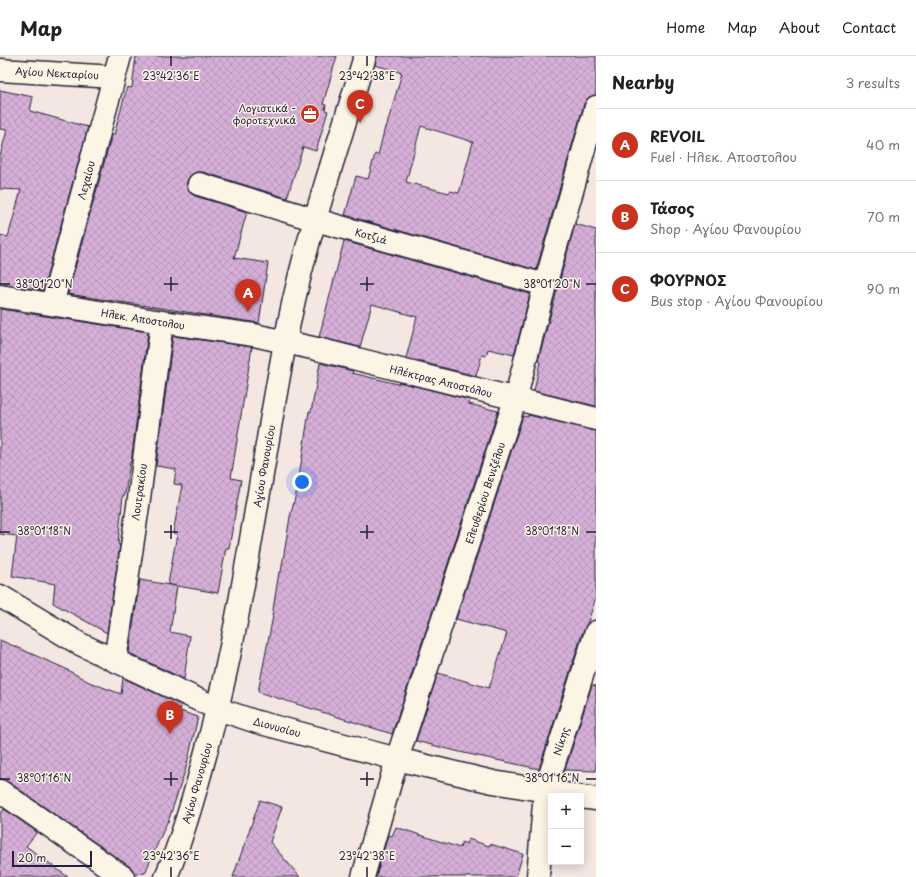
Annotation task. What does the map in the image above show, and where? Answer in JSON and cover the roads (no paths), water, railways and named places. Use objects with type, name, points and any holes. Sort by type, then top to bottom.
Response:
[{"type":"street","name":"Λεχαίου","points":[[52,304],[120,56]]},
{"type":"street","name":"Αγίου Φανουρίου","points":[[166,877],[177,849],[200,776],[218,709],[251,545],[285,342],[296,291],[365,56]]},
{"type":"street","name":"Αγίου Νεκταρίου","points":[[0,70],[114,77]]},
{"type":"street","name":"Ελευθερίου Βενιζέλου","points":[[363,877],[397,759],[515,400],[545,285],[596,106]]},
{"type":"street","name":"Κοτζιά","points":[[198,184],[316,220],[545,285]]},
{"type":"street","name":"Ηλεκ. Αποστολου","points":[[0,296],[254,335],[285,342]]},
{"type":"street","name":"Λουτρακίου","points":[[115,661],[138,506],[162,322]]},
{"type":"street","name":"Ηλέκτρας Αποστόλου","points":[[285,342],[596,419]]},
{"type":"street","name":"Διονυσίου","points":[[0,596],[80,644],[218,709],[257,722],[397,759],[493,782],[557,793]]},
{"type":"street","name":"Νίκης","points":[[538,877],[545,791],[596,632]]},
{"type":"street","points":[[0,791],[123,877]]},
{"type":"street","points":[[584,797],[596,799]]},
{"type":"place","name":"Λογιστικά - φοροτεχνικά","points":[[310,114]]},
{"type":"place","name":"ΦΟΥΡΝΟΣ","points":[[360,123]]},
{"type":"place","name":"REVOIL","points":[[248,312]]},
{"type":"place","name":"Τάσος","points":[[170,734]]}]
